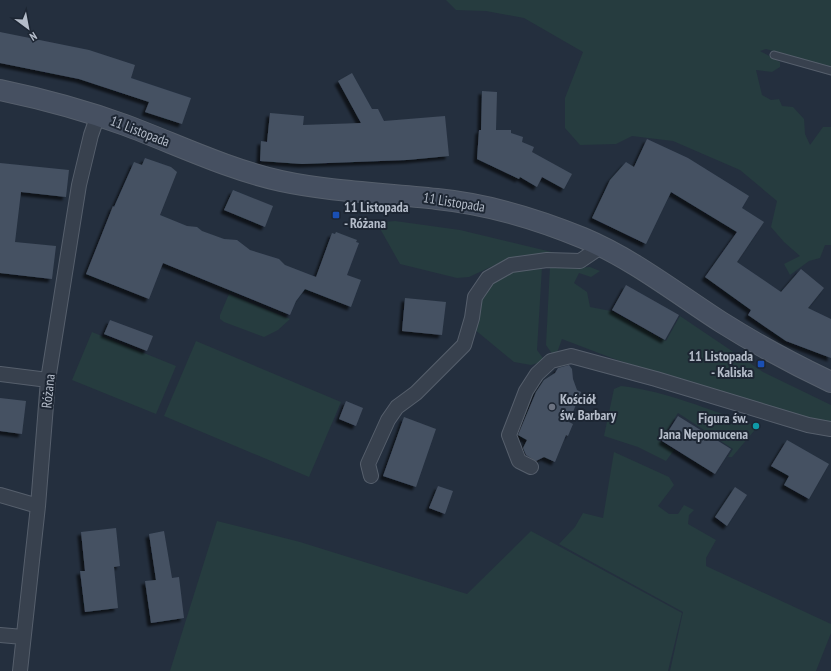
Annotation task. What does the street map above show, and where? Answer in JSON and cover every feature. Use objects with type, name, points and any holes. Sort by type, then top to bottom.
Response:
[{"type":"main road","name":"11 Listopada","points":[[0,90],[68,106],[168,143],[278,180],[336,190],[469,203],[529,218],[602,246],[675,290],[748,338],[802,368],[831,382]]},
{"type":"street","name":"Różana","points":[[20,671],[38,506],[48,380],[79,185],[91,135],[98,116]]},
{"type":"street","points":[[371,476],[368,464],[388,420],[397,406],[416,393],[464,344],[472,318],[475,297],[488,278],[512,265],[547,260],[580,261],[602,246]]},
{"type":"street","points":[[531,467],[519,461],[509,435],[526,391],[536,374],[551,361],[571,356],[656,379],[808,425],[831,429]]},
{"type":"street","points":[[0,374],[48,380]]},
{"type":"street","points":[[0,495],[38,506]]},
{"type":"street","points":[[0,636],[23,637]]},
{"type":"lane","points":[[774,54],[831,71]]},
{"type":"green space","points":[[446,0],[831,0],[831,67],[766,49],[760,51],[780,62],[780,67],[772,72],[756,70],[762,95],[771,100],[779,99],[782,106],[793,107],[804,119],[805,134],[810,145],[823,127],[831,127],[831,245],[825,245],[820,258],[809,261],[790,275],[784,264],[800,256],[784,242],[771,227],[777,201],[740,170],[673,141],[632,136],[616,144],[580,145],[565,128],[565,98],[583,52],[524,18],[486,11],[456,10]]},
{"type":"green space","points":[[395,221],[460,230],[564,255],[524,255],[508,259],[469,277],[457,278],[400,264],[378,225],[383,222]]},
{"type":"green space","points":[[550,266],[576,268],[590,267],[600,271],[591,277],[579,273],[574,283],[587,292],[590,307],[611,311],[666,341],[680,316],[763,372],[831,405],[831,424],[809,420],[617,360],[562,339],[555,358],[546,345]]},
{"type":"green space","points":[[542,267],[537,350],[545,361],[531,365],[514,362],[474,329],[479,301],[487,285],[498,277],[513,272]]},
{"type":"green space","points":[[229,294],[290,319],[278,330],[264,337],[224,322],[220,319],[220,315]]},
{"type":"green space","points":[[92,332],[176,366],[156,414],[72,380]]},
{"type":"green space","points":[[196,341],[341,402],[309,477],[164,416]]},
{"type":"green space","points":[[621,386],[638,388],[687,402],[751,424],[754,431],[732,457],[728,457],[733,449],[678,413],[660,441],[674,450],[666,461],[638,447],[604,436],[614,389]]},
{"type":"green space","points":[[614,452],[669,477],[674,485],[658,506],[669,514],[678,514],[684,505],[694,510],[689,515],[688,524],[716,540],[706,558],[706,566],[831,624],[831,633],[816,671],[670,671],[683,612],[559,544],[575,527],[583,513],[603,518]]},
{"type":"green space","points":[[217,521],[300,542],[467,594],[531,531],[682,613],[668,671],[170,671]]},
{"type":"building","points":[[0,32],[89,50],[135,65],[131,78],[191,98],[182,124],[145,112],[149,102],[79,79],[0,63]]},
{"type":"building","points":[[352,73],[372,109],[378,109],[384,121],[445,116],[449,156],[407,160],[302,164],[260,161],[261,141],[267,142],[270,113],[304,116],[303,125],[361,123],[338,81]]},
{"type":"building","points":[[482,91],[497,92],[496,130],[511,130],[511,133],[523,137],[522,142],[534,147],[532,152],[572,174],[564,189],[542,177],[537,187],[520,177],[519,179],[477,159],[479,130],[481,130]]},
{"type":"building","points":[[647,139],[688,158],[749,196],[742,208],[764,222],[737,262],[781,292],[801,269],[824,288],[808,308],[831,319],[831,358],[786,341],[748,315],[751,310],[705,277],[737,232],[671,192],[646,244],[592,218],[610,180],[626,162],[634,167]]},
{"type":"building","points":[[145,158],[171,167],[177,172],[160,215],[187,226],[197,227],[202,231],[224,239],[237,240],[250,250],[279,259],[285,265],[316,277],[332,233],[335,234],[336,232],[357,240],[356,242],[359,243],[347,275],[361,280],[351,307],[305,289],[296,301],[290,315],[163,263],[149,299],[86,274],[113,206],[114,207],[134,162],[142,165]]},
{"type":"building","points":[[0,163],[69,170],[66,197],[21,192],[15,242],[56,246],[52,279],[0,273]]},
{"type":"building","points":[[233,190],[273,206],[265,227],[224,210]]},
{"type":"building","points":[[626,285],[679,315],[665,340],[612,310]]},
{"type":"building","points":[[405,298],[446,302],[442,335],[402,331]]},
{"type":"building","points":[[110,320],[153,336],[147,351],[104,334]]},
{"type":"building","name":"Kościół św. Barbary","points":[[569,365],[572,369],[573,379],[577,390],[581,392],[569,422],[573,424],[568,436],[566,435],[555,462],[544,457],[536,461],[526,455],[523,448],[527,440],[518,435],[536,392],[544,380],[555,373],[558,368]]},
{"type":"building","points":[[0,398],[26,401],[22,434],[0,431]]},
{"type":"building","points":[[346,401],[363,408],[356,426],[339,419]]},
{"type":"building","points":[[678,416],[731,449],[715,474],[662,441]]},
{"type":"building","points":[[404,417],[436,429],[416,487],[383,476]]},
{"type":"building","points":[[787,440],[829,464],[809,499],[784,485],[789,476],[771,466]]},
{"type":"building","points":[[438,486],[453,491],[445,514],[429,508]]},
{"type":"building","points":[[735,487],[747,495],[727,526],[715,517]]},
{"type":"building","points":[[116,528],[120,566],[114,567],[118,608],[85,612],[80,571],[85,571],[81,532]]},
{"type":"building","points":[[164,531],[172,578],[179,577],[184,618],[151,623],[145,581],[156,580],[149,534]]},
{"type":"place","name":"11 Listopada - Różana","points":[[336,215]]},
{"type":"place","name":"11 Listopada - Kaliska","points":[[761,364]]},
{"type":"place","name":"Kościół św. Barbary","points":[[552,407]]},
{"type":"place","name":"Figura św. Jana Nepomucena","points":[[756,426]]}]
